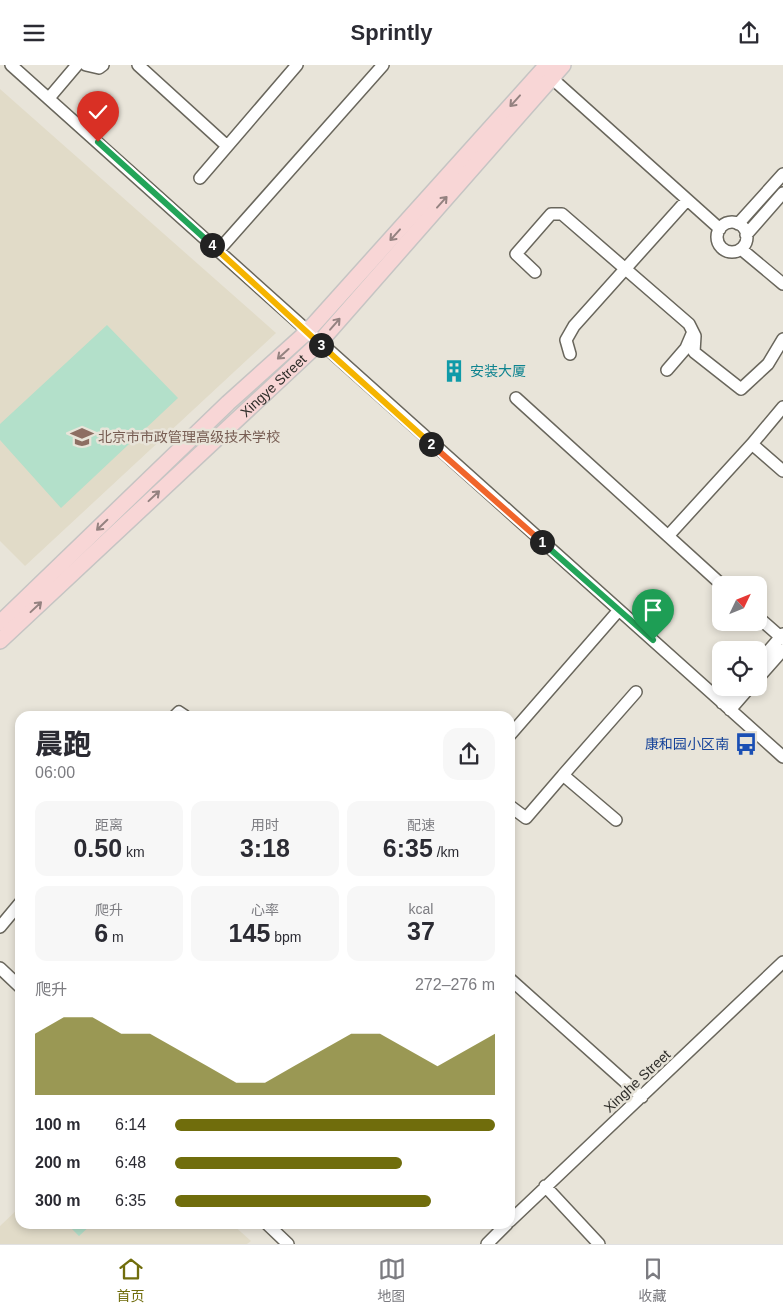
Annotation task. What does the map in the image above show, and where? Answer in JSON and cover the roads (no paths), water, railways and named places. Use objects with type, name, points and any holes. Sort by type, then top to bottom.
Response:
[{"type":"main road","name":"Xingye Street","points":[[0,623],[228,403],[307,332],[547,71],[564,65]]},
{"type":"main road","name":"Xingye Street","points":[[0,641],[319,343],[547,71]]},
{"type":"street","points":[[11,65],[783,757]]},
{"type":"street","points":[[49,98],[77,65]]},
{"type":"street","points":[[86,65],[100,68],[103,65]]},
{"type":"street","points":[[138,65],[152,70],[227,146]]},
{"type":"street","points":[[200,177],[297,65]]},
{"type":"street","points":[[218,251],[383,65]]},
{"type":"street","points":[[547,71],[720,229]]},
{"type":"street","points":[[738,224],[783,174]]},
{"type":"street","points":[[741,249],[746,235],[783,193]]},
{"type":"street","points":[[570,355],[566,340],[574,326],[687,200]]},
{"type":"street","points":[[535,273],[516,254],[551,213],[562,213],[689,324],[694,351],[741,389],[768,364],[783,339]]},
{"type":"street","points":[[741,249],[732,252],[722,249],[718,241],[720,229],[729,223],[738,224],[746,235]]},
{"type":"street","points":[[741,249],[783,284]]},
{"type":"street","points":[[667,370],[686,348],[692,332]]},
{"type":"street","points":[[516,398],[712,576]]},
{"type":"street","points":[[668,537],[783,407]]},
{"type":"street","points":[[752,444],[783,471]]},
{"type":"street","points":[[515,729],[619,610]]},
{"type":"street","points":[[767,653],[782,637],[768,625]]},
{"type":"street","points":[[767,668],[783,650]]},
{"type":"street","points":[[515,810],[526,818],[636,692]]},
{"type":"street","points":[[726,706],[731,696]]},
{"type":"street","points":[[726,706],[739,696]]},
{"type":"street","points":[[563,775],[616,820]]},
{"type":"street","points":[[0,927],[15,909]]},
{"type":"street","name":"Xinghe Street","points":[[515,1217],[545,1186],[642,1097],[783,962]]},
{"type":"street","points":[[0,968],[15,982]]},
{"type":"street","points":[[515,983],[642,1097]]},
{"type":"street","points":[[545,1186],[599,1244]]},
{"type":"street","points":[[272,1229],[288,1244]]},
{"type":"street","name":"Xinghe Street","points":[[487,1244],[503,1229]]},
{"type":"place","name":"安装大厦","points":[[454,371]]},
{"type":"place","name":"北京市市政管理高级技术学校","points":[[82,437]]},
{"type":"place","name":"康和园小区南","points":[[746,744]]}]
